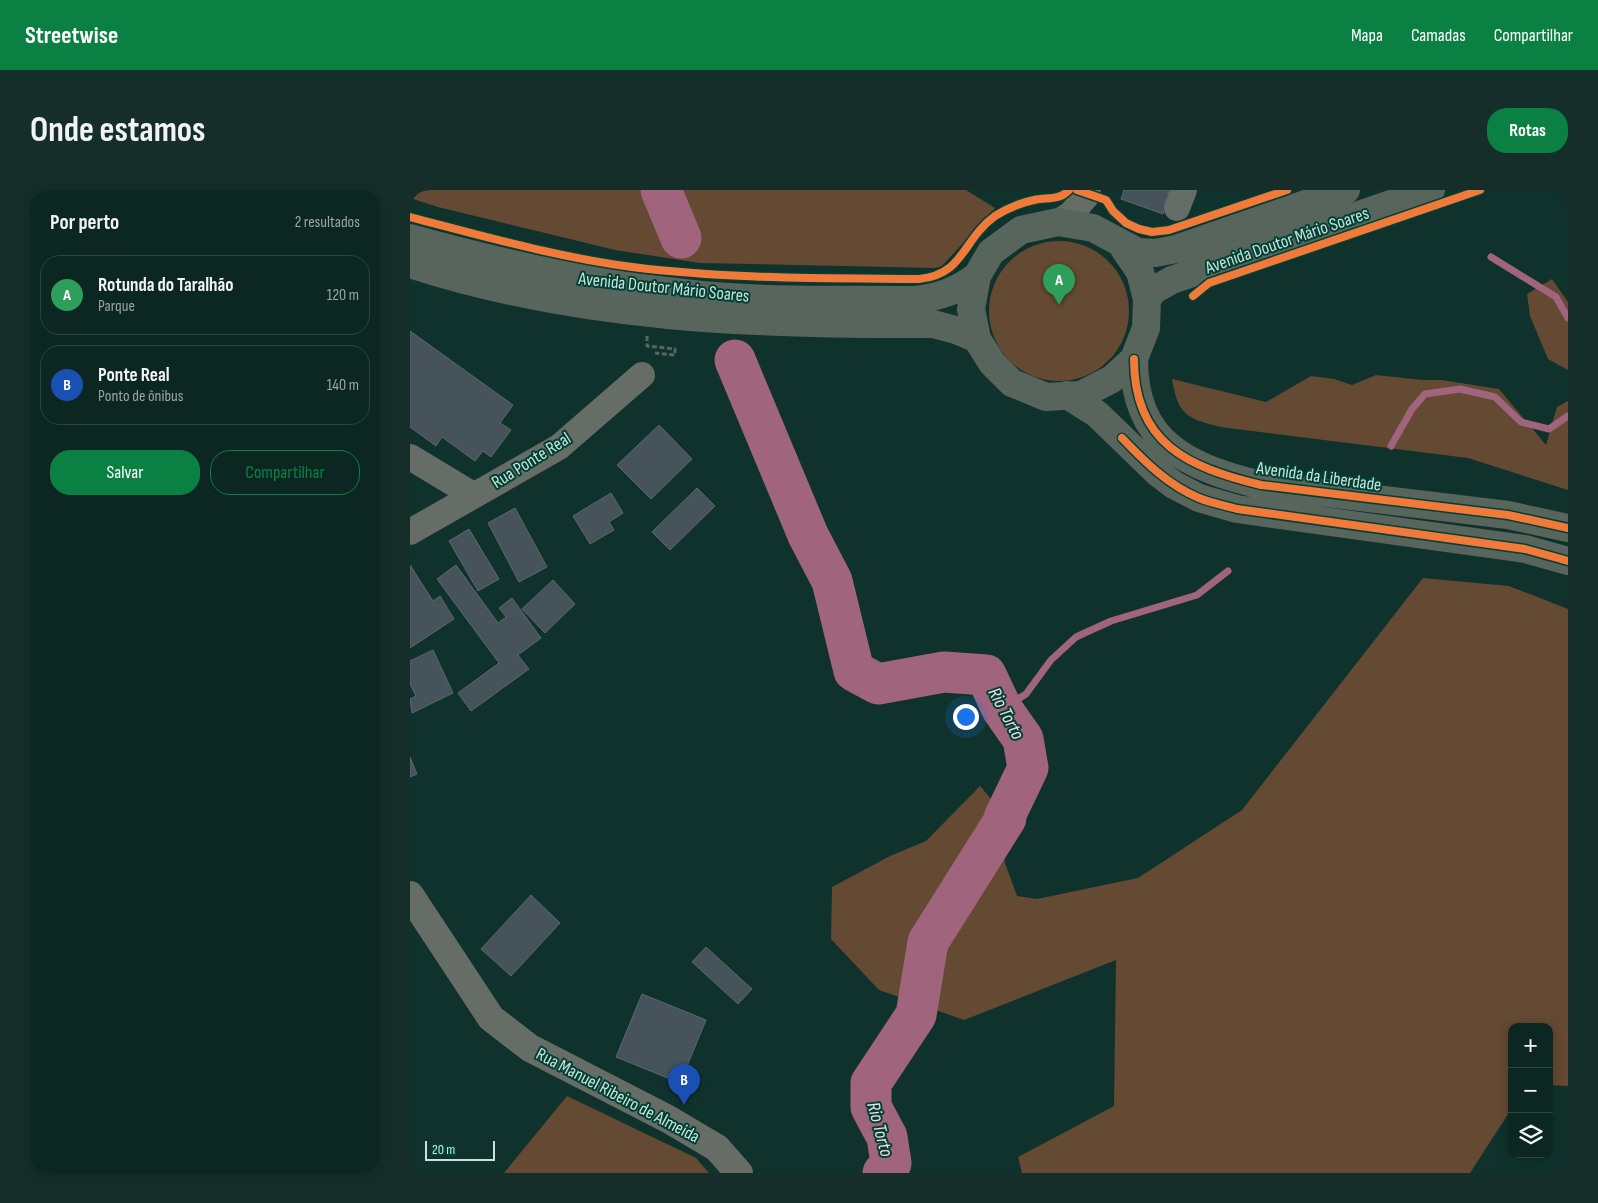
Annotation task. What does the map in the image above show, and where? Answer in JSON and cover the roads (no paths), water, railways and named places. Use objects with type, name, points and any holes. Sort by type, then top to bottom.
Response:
[{"type":"main road","name":"Avenida Doutor Mário Soares","points":[[1121,244],[1140,272],[1147,299],[1146,328],[1134,360],[1112,379],[1081,394],[1046,397],[1012,383],[992,363],[977,339],[971,309],[977,276],[991,252],[1021,230],[1058,222],[1093,228],[1138,252],[1154,253],[1176,249],[1346,190]]},
{"type":"main road","name":"Avenida Doutor Mário Soares","points":[[1147,299],[1154,290],[1172,280],[1431,190]]},
{"type":"main road","name":"Avenida Doutor Mário Soares","points":[[410,238],[488,260],[574,278],[695,294],[760,298],[915,300],[937,297],[961,288],[977,276]]},
{"type":"main road","name":"Avenida Doutor Mário Soares","points":[[410,264],[526,295],[618,310],[733,321],[933,324],[956,330],[977,339]]},
{"type":"main road","name":"Avenida da Liberdade","points":[[1134,360],[1138,400],[1145,420],[1157,435],[1174,450],[1224,476],[1261,485],[1508,515],[1568,528]]},
{"type":"main road","points":[[1067,395],[1103,419],[1158,473],[1199,498],[1237,509],[1525,549],[1568,560]]},
{"type":"street","points":[[1058,222],[1072,214],[1088,192]]},
{"type":"street","points":[[1088,192],[1087,217],[1093,228]]},
{"type":"street","name":"Rua Ponte Real","points":[[410,532],[559,447],[646,364]]},
{"type":"street","points":[[410,457],[473,495]]},
{"type":"street","name":"Rua Manuel Ribeiro de Almeida","points":[[410,895],[492,1018],[530,1048],[668,1119],[717,1148],[738,1173]]},
{"type":"waterway","name":"Rio Torto","points":[[661,190],[681,238]]},
{"type":"waterway","points":[[1491,257],[1556,297],[1568,318]]},
{"type":"waterway","name":"Rio Torto","points":[[735,360],[808,535],[832,581],[854,671],[878,684],[944,672],[986,675],[1002,709],[1023,739],[1028,768],[1004,818],[1006,818],[928,942],[916,1015],[871,1083],[871,1107],[887,1137],[891,1163],[888,1171],[883,1173]]},
{"type":"waterway","points":[[1391,446],[1412,409],[1425,394],[1460,389],[1495,397],[1521,422],[1549,429],[1568,416]]},
{"type":"waterway","points":[[1002,709],[1026,694],[1051,660],[1076,637],[1111,621],[1197,595],[1228,571]]},
{"type":"place","name":"Rotunda do Taralhão","points":[[1059,305]]},
{"type":"place","name":"Ponte Real","points":[[684,1105]]}]
